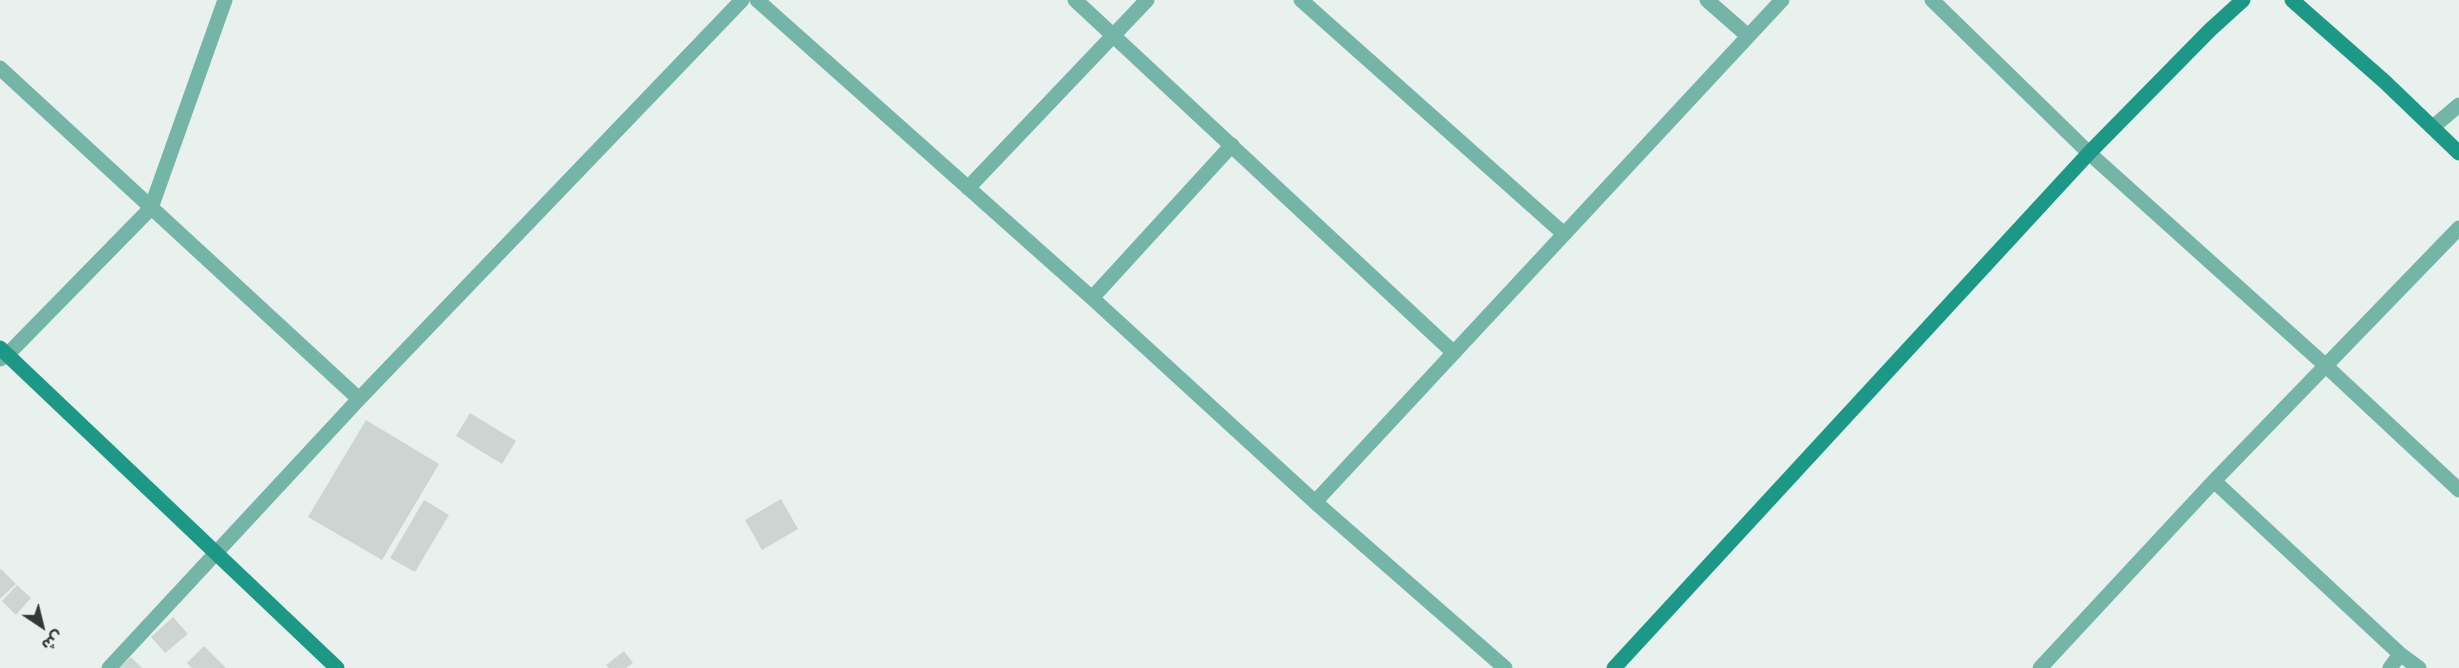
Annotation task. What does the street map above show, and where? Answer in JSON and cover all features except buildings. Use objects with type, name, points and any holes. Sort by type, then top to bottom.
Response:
[{"type":"main road","points":[[1614,668],[2089,153],[2202,38],[2243,0]]},
{"type":"main road","points":[[2292,0],[2459,153]]},
{"type":"main road","points":[[2,354],[337,668]]},
{"type":"street","points":[[2,354],[151,208],[225,0]]},
{"type":"street","points":[[109,668],[359,399],[742,0]]},
{"type":"street","points":[[758,0],[1092,298],[1315,502],[1505,668]]},
{"type":"street","points":[[1075,0],[1454,353]]},
{"type":"street","points":[[968,188],[1147,0]]},
{"type":"street","points":[[1301,0],[1564,234]]},
{"type":"street","points":[[1707,0],[1748,36]]},
{"type":"street","points":[[1315,502],[1782,0]]},
{"type":"street","points":[[1932,0],[2089,153],[2326,366],[2459,490]]},
{"type":"street","points":[[0,68],[359,399]]},
{"type":"street","points":[[2433,127],[2459,105]]},
{"type":"street","points":[[1092,298],[1232,145]]},
{"type":"street","points":[[2040,668],[2214,481],[2459,228]]},
{"type":"street","points":[[2214,481],[2400,654],[2419,668]]},
{"type":"street","points":[[2390,668],[2400,654]]}]
